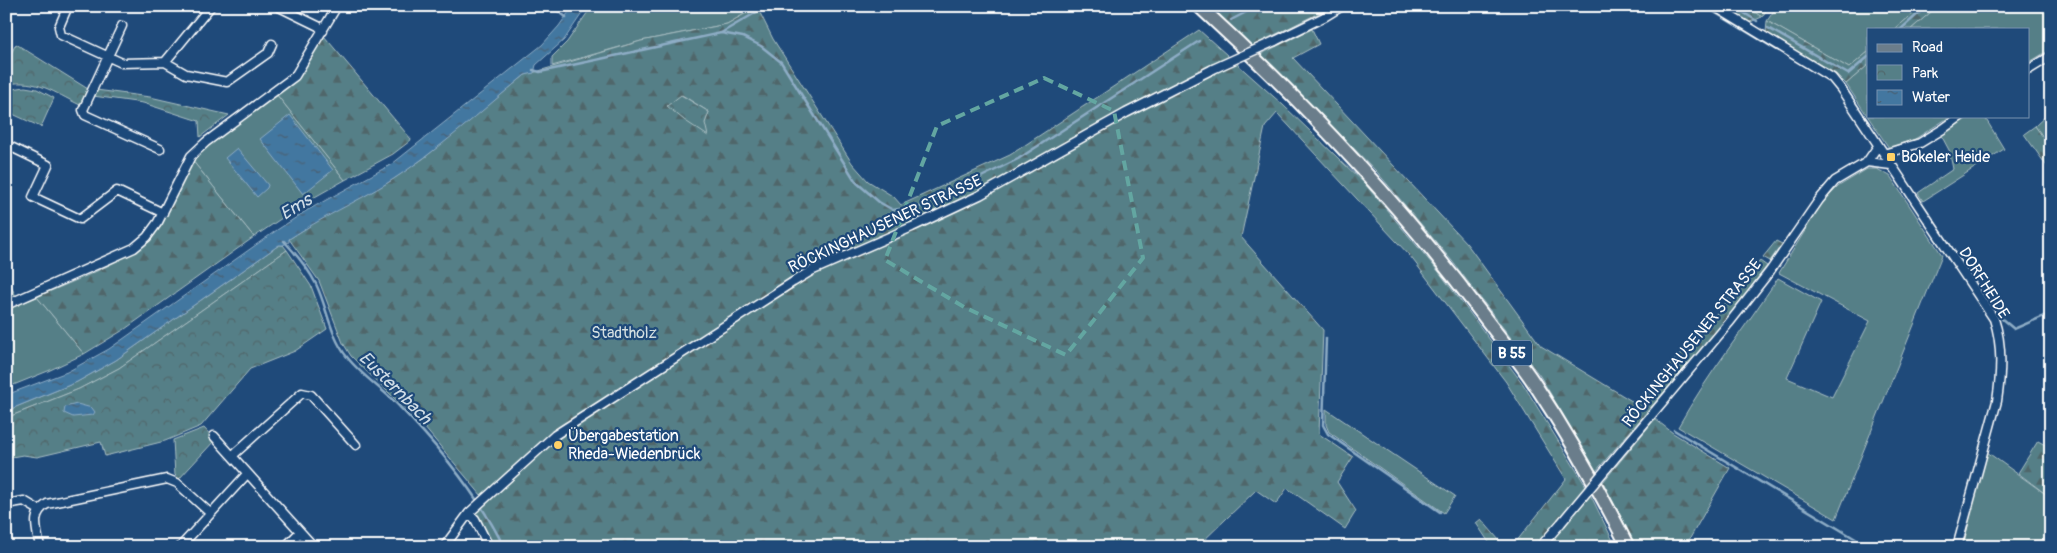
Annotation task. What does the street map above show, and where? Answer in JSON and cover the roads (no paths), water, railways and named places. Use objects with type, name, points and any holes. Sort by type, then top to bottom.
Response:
[{"type":"main road","name":"B 55","points":[[1199,6],[1330,133],[1371,176],[1446,266],[1534,382],[1598,488],[1628,547]]},
{"type":"street","points":[[68,6],[59,27],[61,35],[122,63],[165,62],[186,74],[227,82],[268,54],[272,44]]},
{"type":"street","points":[[165,62],[211,6]]},
{"type":"street","points":[[277,6],[318,26],[323,31]]},
{"type":"street","points":[[6,305],[134,248],[147,237],[163,213],[191,156],[295,76],[337,6]]},
{"type":"street","name":"RÖCKINGHAUSENER STRASSE","points":[[444,547],[472,511],[484,499],[549,440],[570,424],[811,271],[980,195],[1126,113],[1213,69],[1324,17],[1342,6]]},
{"type":"street","points":[[1714,6],[1832,78],[1842,89],[1891,165]]},
{"type":"street","points":[[122,26],[83,110],[86,115],[160,149]]},
{"type":"street","points":[[2030,69],[2051,56]]},
{"type":"street","points":[[1884,154],[1920,143],[1958,118]]},
{"type":"street","points":[[6,147],[7,145],[48,165],[33,197],[80,218],[117,191],[163,213]]},
{"type":"street","name":"RÖCKINGHAUSENER STRASSE","points":[[1540,547],[1729,323],[1770,271],[1819,200],[1835,181],[1867,162],[1878,146]]},
{"type":"street","points":[[1867,162],[1891,165]]},
{"type":"street","name":"DORFHEIDE","points":[[1891,165],[1994,320],[2000,342],[2000,380],[1997,401],[1957,547]]},
{"type":"street","points":[[232,456],[302,393],[311,395],[356,445]]},
{"type":"street","points":[[214,436],[314,547]]},
{"type":"street","points":[[180,547],[247,474]]},
{"type":"street","points":[[40,547],[36,519],[39,510],[47,504],[167,479],[177,483],[210,513]]},
{"type":"street","points":[[6,504],[24,501],[39,510]]},
{"type":"street","points":[[472,511],[489,547]]},
{"type":"street","points":[[285,547],[300,532]]},
{"type":"water","points":[[573,6],[587,6],[564,40],[536,65],[534,73],[525,75],[442,144],[407,170],[377,189],[301,231],[289,239],[289,242],[279,245],[116,360],[77,382],[6,411],[6,395],[67,372],[109,349],[306,211],[392,164],[542,45]]},
{"type":"water","points":[[290,115],[333,170],[303,194],[260,139]]},
{"type":"water","points":[[237,148],[268,185],[257,197],[225,158]]},
{"type":"water","points":[[77,404],[92,408],[95,412],[93,415],[73,417],[64,413],[65,407]]},
{"type":"waterway","points":[[551,6],[566,17]]},
{"type":"waterway","points":[[533,70],[540,72],[721,33],[767,6]]},
{"type":"waterway","points":[[1231,20],[1254,8],[1283,10],[1291,6]]},
{"type":"waterway","points":[[1704,6],[1777,50]]},
{"type":"waterway","points":[[1733,6],[1757,21]]},
{"type":"waterway","points":[[1902,28],[1927,6]]},
{"type":"waterway","points":[[1768,28],[1848,74],[1867,58]]},
{"type":"waterway","points":[[721,33],[743,37],[761,46],[781,62],[856,182],[879,202],[893,210],[900,209]]},
{"type":"waterway","points":[[912,208],[920,207],[1018,159],[1199,41]]},
{"type":"waterway","points":[[1843,84],[1885,148]]},
{"type":"waterway","points":[[1922,203],[1995,313],[2014,329],[2051,313]]},
{"type":"waterway","name":"Eusternbach","points":[[284,241],[302,261],[313,278],[341,349],[358,370],[397,404],[456,471],[482,508],[504,547]]},
{"type":"waterway","points":[[1326,338],[1323,425],[1328,434],[1440,512]]},
{"type":"waterway","points":[[1674,430],[1869,547]]},
{"type":"place","name":"Bokeler Heide","points":[[1891,157]]},
{"type":"place","name":"Übergabestation Rheda-Wiedenbrück","points":[[558,445]]},
{"type":"water label","name":"Ems","points":[[296,207]]},
{"type":"park label","name":"Stadtholz","points":[[624,333]]}]
